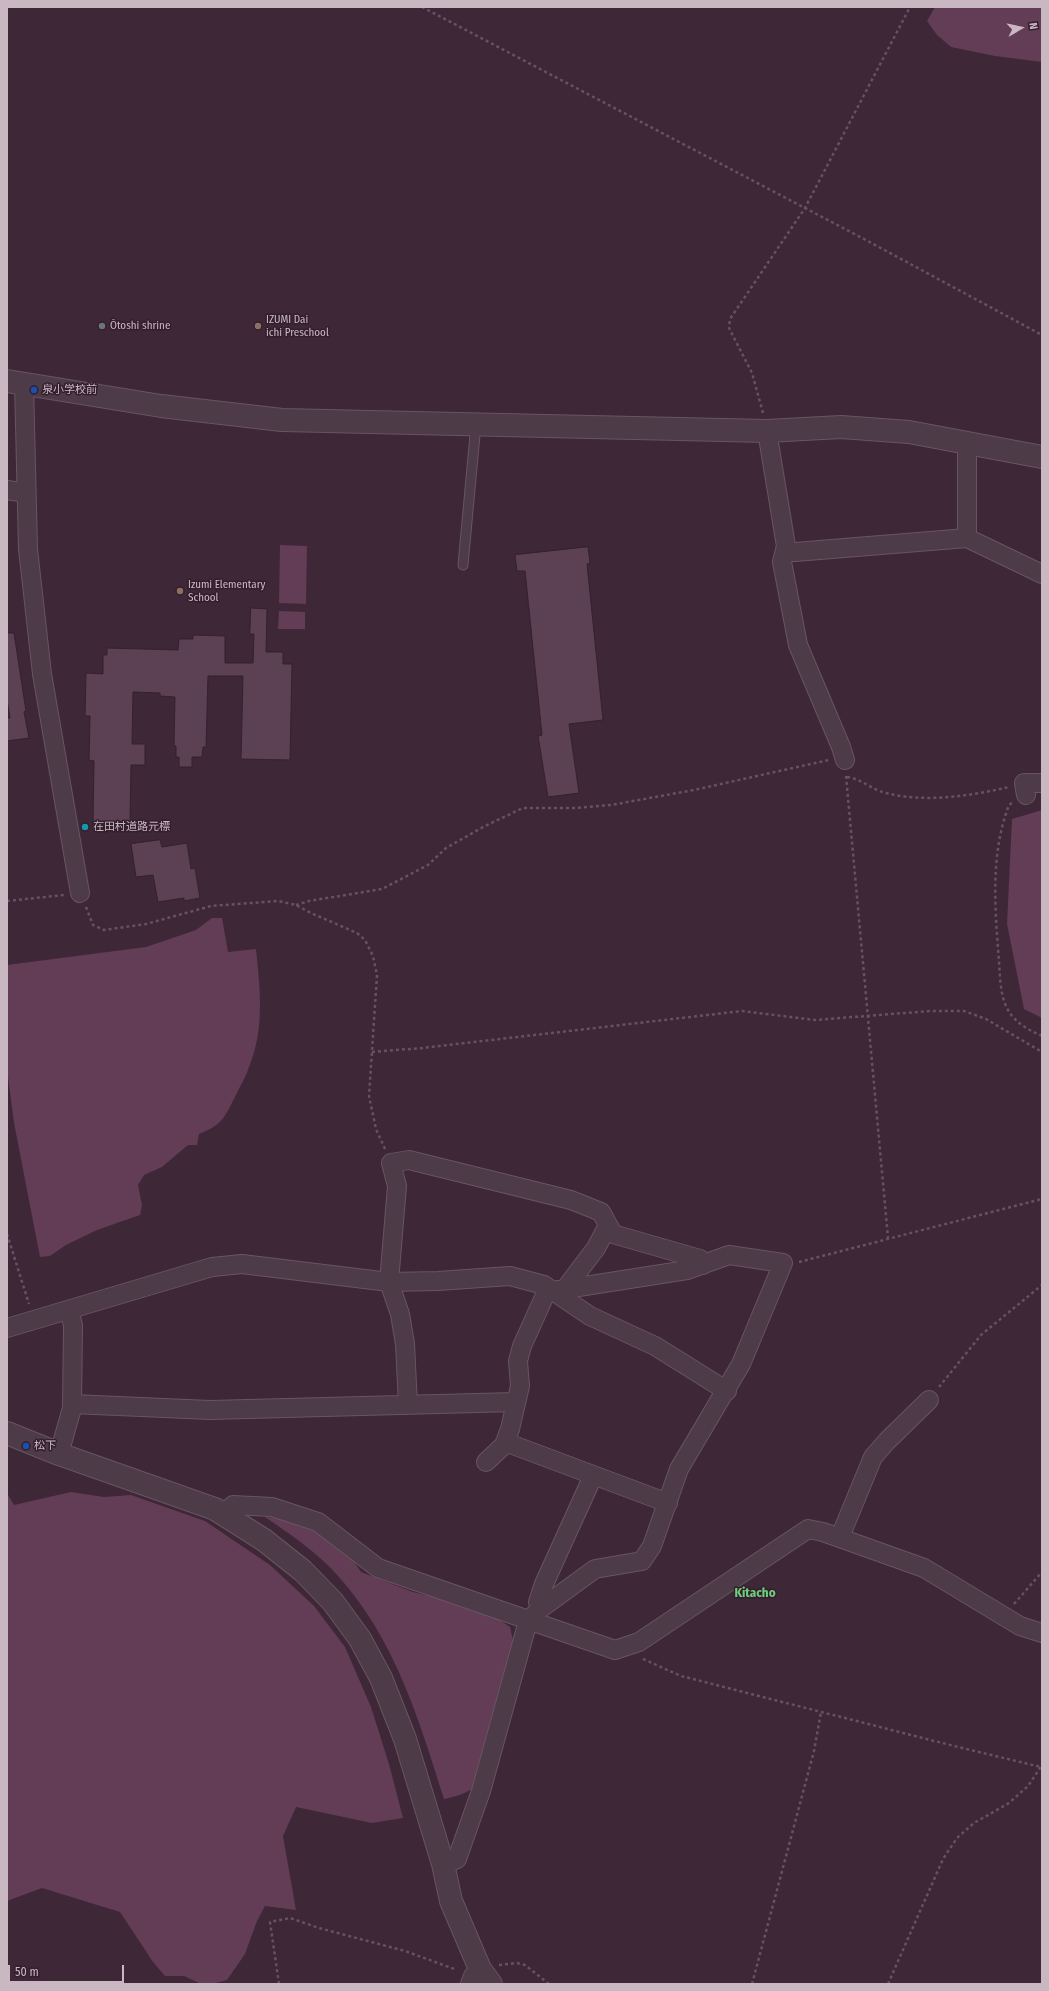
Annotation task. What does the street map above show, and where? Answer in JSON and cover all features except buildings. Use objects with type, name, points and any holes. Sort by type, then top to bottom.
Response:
[{"type":"street","points":[[80,893],[42,674],[28,549],[26,493],[15,382],[161,406],[282,420],[767,431],[841,427],[909,432],[1042,457]]},
{"type":"street","points":[[767,431],[786,546],[782,562],[798,645],[841,747],[845,769]]},
{"type":"street","points":[[967,443],[967,538]]},
{"type":"street","points":[[7,490],[26,493]]},
{"type":"street","points":[[785,551],[795,552],[967,538],[1042,574]]},
{"type":"street","points":[[1025,789],[1042,783]]},
{"type":"street","points":[[408,1405],[404,1336],[400,1314],[389,1282],[397,1186],[391,1164],[409,1160],[572,1200],[601,1212],[614,1234],[700,1259],[703,1265]]},
{"type":"street","points":[[561,1290],[568,1285],[596,1248],[605,1231],[610,1228]]},
{"type":"street","points":[[443,1864],[457,1859],[483,1784],[528,1621],[543,1607],[595,1568],[642,1561],[652,1546],[679,1469],[741,1364],[782,1263],[729,1255],[687,1270],[561,1290],[545,1295],[522,1346],[518,1361],[520,1386],[515,1402],[510,1429],[505,1442],[486,1462]]},
{"type":"street","points":[[7,1328],[212,1268],[242,1264],[389,1282],[438,1281],[510,1276],[561,1290],[590,1316],[654,1346],[727,1390]]},
{"type":"street","points":[[59,1454],[72,1404],[73,1325],[69,1310]]},
{"type":"street","points":[[840,1537],[874,1457],[887,1440],[929,1400]]},
{"type":"street","points":[[72,1404],[210,1410],[515,1402]]},
{"type":"street","points":[[7,1433],[59,1454],[215,1509],[264,1540],[303,1571],[333,1602],[360,1639],[382,1678],[402,1732],[443,1864],[451,1901],[478,1978]]},
{"type":"street","points":[[505,1442],[668,1503]]},
{"type":"street","points":[[543,1607],[538,1602],[544,1584],[593,1476]]},
{"type":"street","points":[[224,1514],[233,1505],[272,1507],[318,1522],[378,1568],[528,1621],[557,1628],[615,1650],[639,1642],[808,1529],[840,1537],[924,1568],[1020,1626],[1042,1633]]},
{"type":"lane","points":[[463,565],[476,424]]},
{"type":"path","points":[[422,7],[805,208],[1042,335]]},
{"type":"path","points":[[767,431],[752,372],[729,328],[730,319],[805,208],[910,7]]},
{"type":"path","points":[[296,905],[309,901],[382,889],[428,865],[446,848],[485,826],[523,808],[574,808],[611,805],[694,790],[825,760],[845,769],[855,778],[884,793],[912,798],[1025,789]]},
{"type":"path","points":[[845,769],[888,1238]]},
{"type":"path","points":[[1025,789],[1009,805],[1001,826],[996,871],[997,931],[1002,991],[1006,1006],[1019,1025],[1042,1036]]},
{"type":"path","points":[[7,901],[80,893],[93,925],[104,930],[146,924],[211,906],[278,901],[296,905],[310,913],[357,933],[365,940],[373,956],[376,975],[369,1096],[376,1129],[391,1164]]},
{"type":"path","points":[[372,1052],[422,1048],[742,1011],[815,1020],[930,1011],[964,1011],[986,1019],[1042,1052]]},
{"type":"path","points":[[782,1263],[805,1262],[888,1238],[1042,1199]]},
{"type":"path","points":[[7,1234],[34,1321]]},
{"type":"path","points":[[929,1400],[981,1335],[1042,1285]]},
{"type":"path","points":[[1002,1616],[1042,1572]]},
{"type":"path","points":[[631,1645],[642,1658],[681,1676],[1042,1766],[1028,1786],[1009,1803],[974,1823],[957,1838],[943,1858],[888,1984]]},
{"type":"path","points":[[752,1984],[814,1751],[821,1712]]},
{"type":"path","points":[[279,1984],[270,1922],[290,1918],[319,1928],[405,1951],[478,1978],[517,1963],[525,1965],[549,1984]]},
{"type":"shaded area","points":[[935,7],[1042,7],[1042,62],[995,56],[951,47],[937,35],[927,21]]},
{"type":"shaded area","points":[[280,545],[307,546],[306,604],[279,603]]},
{"type":"shaded area","points":[[279,611],[305,612],[305,629],[278,629]]},
{"type":"shaded area","points":[[1042,810],[1042,1018],[1024,1009],[1007,924],[1012,819]]},
{"type":"shaded area","points":[[212,918],[222,918],[228,952],[256,949],[260,993],[259,1023],[254,1053],[245,1078],[226,1114],[213,1127],[199,1134],[197,1145],[188,1145],[162,1167],[144,1175],[138,1185],[142,1205],[140,1215],[97,1230],[66,1245],[50,1256],[40,1257],[14,1123],[7,1069],[7,965],[146,947],[196,930]]},
{"type":"shaded area","points":[[71,1492],[104,1497],[131,1495],[205,1521],[270,1565],[314,1606],[345,1647],[371,1707],[389,1764],[403,1818],[372,1823],[296,1807],[283,1836],[296,1910],[265,1906],[257,1921],[245,1954],[227,1980],[212,1984],[201,1984],[184,1976],[165,1976],[153,1962],[120,1912],[42,1888],[7,1901],[7,1493],[14,1505]]},
{"type":"shaded area","points":[[265,1517],[295,1519],[326,1533],[353,1560],[361,1572],[413,1592],[486,1611],[510,1627],[514,1645],[477,1784],[474,1787],[462,1794],[444,1799],[415,1710],[390,1653],[375,1626],[358,1600],[322,1559]]},
{"type":"place","name":"Ōtoshi shrine","points":[[102,326]]},
{"type":"place","name":"IZUMI Dai ichi Preschool","points":[[258,326]]},
{"type":"place","name":"泉小学校前","points":[[34,390]]},
{"type":"place","name":"Izumi Elementary School","points":[[180,591]]},
{"type":"place","name":"在田村道路元標","points":[[85,827]]},
{"type":"place","name":"松下","points":[[26,1446]]},
{"type":"district","name":"Kitacho","points":[[755,1593]]}]
